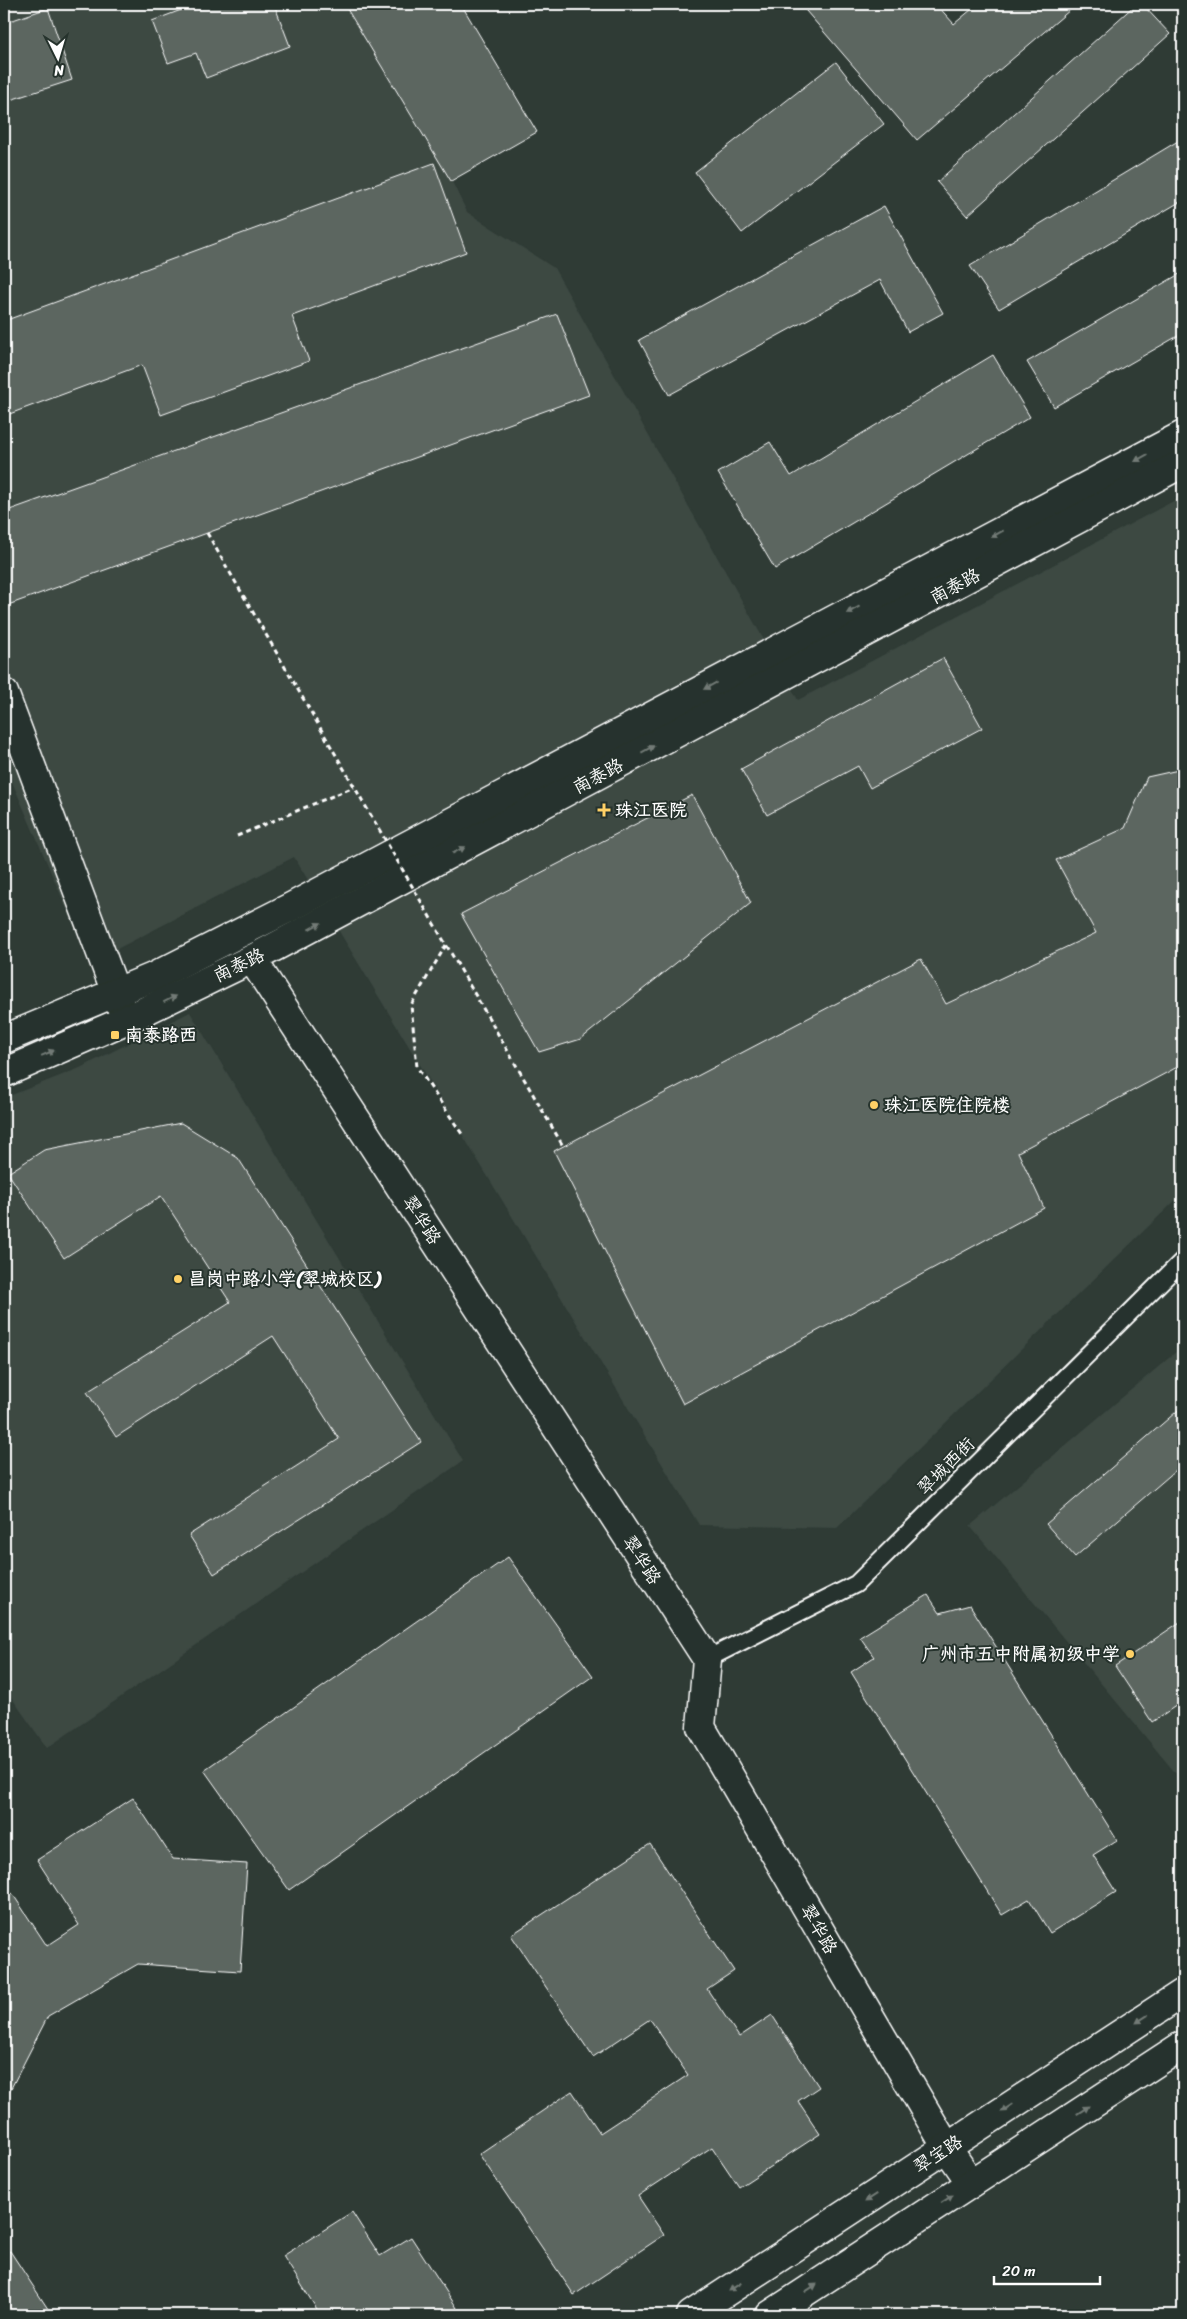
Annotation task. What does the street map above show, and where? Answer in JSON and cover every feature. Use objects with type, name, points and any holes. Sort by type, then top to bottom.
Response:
[{"type":"street","name":"南泰路","points":[[4,1039],[153,977],[291,907],[1183,435]]},
{"type":"street","name":"南泰路","points":[[4,1073],[126,1020],[252,959],[1183,464]]},
{"type":"street","points":[[4,693],[126,1020]]},
{"type":"street","name":"翠华路","points":[[252,959],[707,1659],[701,1727],[947,2148],[971,2183]]},
{"type":"street","name":"翠宝路","points":[[691,2315],[1183,1993]]},
{"type":"street","points":[[770,2315],[1183,2046]]},
{"type":"lane","name":"翠城西街","points":[[707,1659],[856,1584],[1183,1260]]},
{"type":"path","points":[[207,534],[563,1146]]},
{"type":"path","points":[[236,836],[354,787]]},
{"type":"path","points":[[446,945],[412,1005],[417,1066],[462,1134]]},
{"type":"shaded area","name":"珠江医院","points":[[4,4],[364,4],[467,212],[554,268],[798,700],[1183,496],[1183,1193],[837,1528],[699,1525],[294,857],[90,963],[4,763]]},
{"type":"shaded area","name":"昌岗中路小学(翠城校区)","points":[[190,1012],[463,1461],[47,1748],[4,1687],[4,1098],[80,1068]]},
{"type":"shaded area","name":"广州市五中附属初级中学","points":[[1183,1346],[1183,1782],[970,1526]]},
{"type":"building","points":[[197,4],[274,4],[290,46],[206,78],[196,53],[168,63],[152,21]]},
{"type":"building","points":[[344,4],[461,4],[537,132],[451,181]]},
{"type":"building","points":[[800,4],[936,4],[954,24],[978,4],[1077,4],[917,140]]},
{"type":"building","points":[[1136,4],[1142,4],[1170,34],[967,216],[937,182]]},
{"type":"building","points":[[48,8],[72,80],[4,102],[4,23]]},
{"type":"building","points":[[836,62],[884,124],[742,233],[695,172]]},
{"type":"building","points":[[1183,138],[1183,200],[999,309],[970,266]]},
{"type":"building","points":[[434,163],[466,252],[292,316],[309,361],[161,415],[142,365],[4,416],[4,321]]},
{"type":"building","points":[[884,206],[943,313],[908,332],[880,280],[669,395],[639,340]]},
{"type":"building","points":[[1183,272],[1183,333],[1054,407],[1027,362]]},
{"type":"building","points":[[557,314],[589,395],[8,605],[4,593],[4,512]]},
{"type":"building","points":[[993,355],[1030,417],[775,569],[718,473],[770,442],[791,476]]},
{"type":"building","points":[[943,658],[982,728],[870,788],[858,766],[767,815],[741,769]]},
{"type":"building","name":"珠江医院住院楼","points":[[1183,769],[1183,1064],[1018,1152],[1044,1208],[683,1404],[554,1151],[921,959],[946,1004],[1096,933],[1056,860],[1125,828],[1147,777]]},
{"type":"building","points":[[692,795],[751,903],[581,1039],[539,1052],[461,914]]},
{"type":"building","points":[[181,1123],[238,1158],[421,1442],[214,1574],[189,1535],[339,1439],[273,1336],[116,1437],[87,1392],[230,1302],[161,1196],[64,1258],[8,1173],[44,1150]]},
{"type":"building","points":[[1183,1406],[1183,1464],[1075,1557],[1046,1524]]},
{"type":"building","points":[[508,1557],[593,1676],[289,1890],[204,1770]]},
{"type":"building","points":[[928,1595],[940,1613],[970,1605],[1117,1840],[1093,1855],[1116,1892],[1050,1933],[1029,1899],[1002,1915],[851,1672],[874,1657],[860,1637]]},
{"type":"building","points":[[1183,1620],[1183,1701],[1152,1722],[1115,1666]]},
{"type":"building","points":[[133,1798],[173,1859],[247,1864],[240,1971],[138,1964],[48,2016],[4,2102],[4,1894],[12,1893],[47,1946],[79,1925],[37,1860]]},
{"type":"building","points":[[650,1844],[734,1971],[707,1989],[739,2037],[772,2015],[819,2087],[798,2101],[820,2134],[739,2187],[712,2147],[638,2196],[664,2235],[574,2295],[479,2154],[572,2091],[600,2133],[688,2075],[650,2019],[593,2057],[511,1935]]},
{"type":"building","points":[[352,2212],[380,2256],[411,2237],[457,2308],[446,2315],[318,2315],[320,2314],[283,2256]]},
{"type":"building","points":[[10,2251],[52,2315],[4,2315],[4,2254]]},
{"type":"place","name":"珠江医院","points":[[604,810]]},
{"type":"place","name":"南泰路西","points":[[115,1035]]},
{"type":"place","name":"珠江医院住院楼","points":[[874,1105]]},
{"type":"place","name":"昌岗中路小学(翠城校区)","points":[[178,1279]]},
{"type":"place","name":"广州市五中附属初级中学","points":[[1130,1654]]}]
